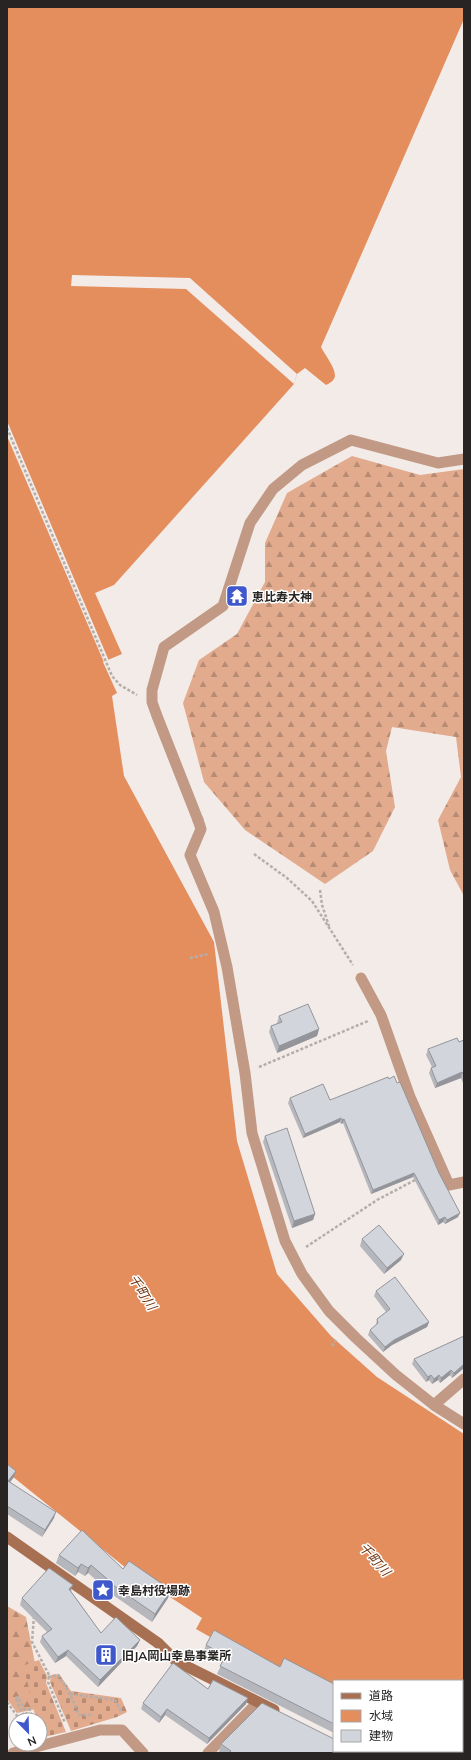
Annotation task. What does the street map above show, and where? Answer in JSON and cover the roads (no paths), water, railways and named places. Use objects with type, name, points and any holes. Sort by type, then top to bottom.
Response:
[{"type":"main road","points":[[7,1537],[158,1643],[176,1661],[285,1716]]},
{"type":"street","points":[[464,459],[438,463],[350,440],[302,465],[273,489],[250,523],[223,606],[164,647],[152,690],[152,702],[201,829],[190,856],[214,912],[227,967],[245,1073],[252,1133],[285,1241],[302,1274],[329,1311],[396,1375],[434,1405],[464,1424]]},
{"type":"street","points":[[361,978],[381,1015],[410,1097],[449,1185],[464,1182]]},
{"type":"street","points":[[434,1405],[464,1379]]},
{"type":"street","points":[[208,1753],[258,1702]]},
{"type":"street","points":[[12,1753],[100,1730],[122,1730],[143,1753]]},
{"type":"water","name":"千町川","points":[[7,7],[464,7],[464,19],[321,347],[335,372],[334,379],[326,385],[305,368],[297,374],[294,384],[114,585],[95,593],[122,654],[103,662],[117,693],[112,696],[124,776],[214,942],[237,1141],[277,1274],[331,1336],[377,1377],[464,1434],[464,1736],[463,1680],[333,1680],[333,1706],[196,1629],[202,1618],[126,1568],[7,1472]]},
{"type":"place","name":"恵比寿大神","points":[[237,596]]},
{"type":"place","name":"幸島村役場跡","points":[[103,1590]]},
{"type":"place","name":"旧JA岡山幸島事業所","points":[[106,1655]]}]
